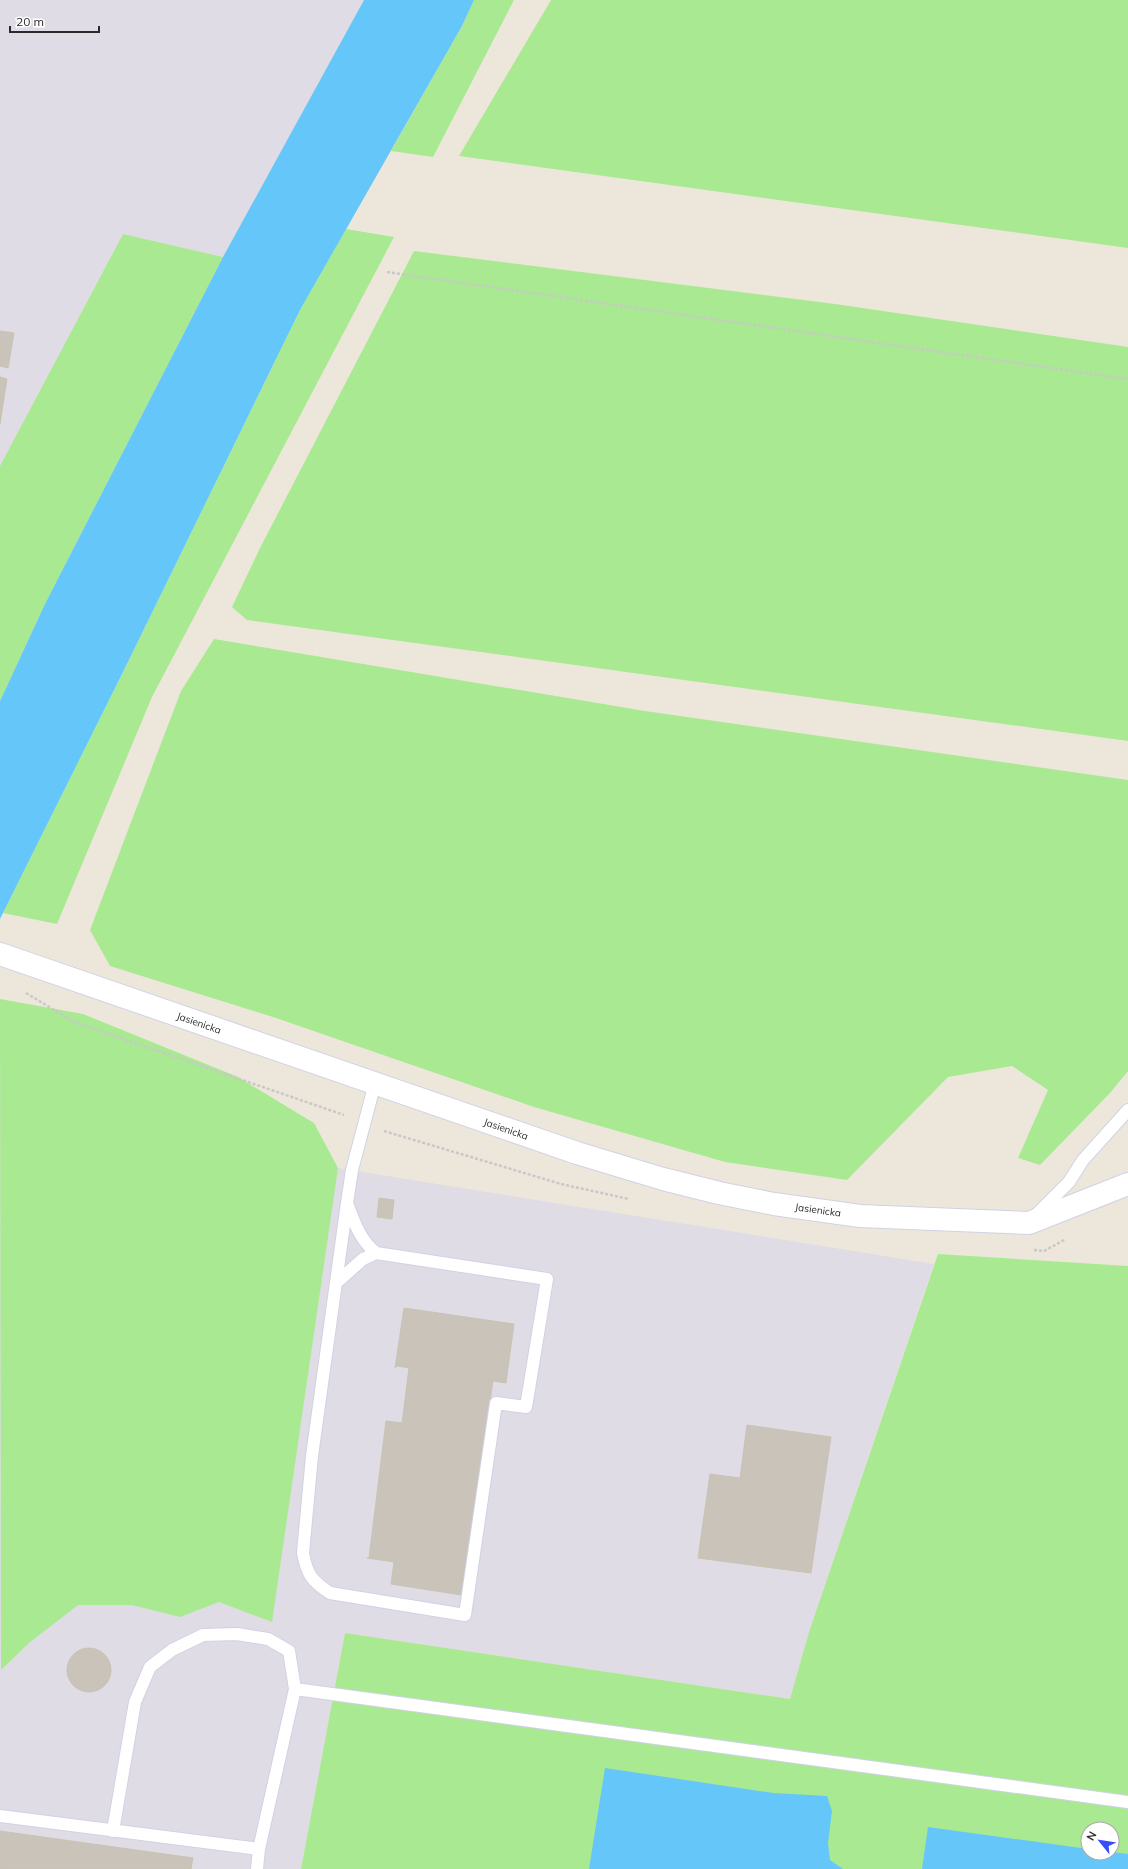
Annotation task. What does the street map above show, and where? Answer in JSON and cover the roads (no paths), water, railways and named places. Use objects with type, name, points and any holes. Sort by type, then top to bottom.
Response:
[{"type":"main road","name":"Jasienicka","points":[[0,954],[605,1162],[719,1193],[774,1204],[860,1216],[1029,1223]]},
{"type":"main road","points":[[1029,1223],[1128,1184]]},
{"type":"lane","points":[[336,1283],[363,1259],[376,1253],[547,1278],[526,1407],[496,1403],[465,1615],[330,1593],[314,1582],[305,1568],[303,1553],[312,1456],[347,1203],[352,1170],[375,1084]]},
{"type":"lane","points":[[1029,1223],[1069,1182],[1083,1160],[1128,1110]]},
{"type":"lane","points":[[347,1203],[356,1226],[367,1245],[376,1253]]},
{"type":"lane","points":[[113,1831],[135,1702],[150,1667],[172,1650],[204,1635],[237,1634],[268,1639],[288,1651],[295,1689],[259,1849],[256,1869]]},
{"type":"lane","points":[[295,1689],[1128,1802]]},
{"type":"lane","points":[[0,1816],[259,1849]]},
{"type":"water","points":[[364,0],[474,0],[462,26],[300,310],[124,670],[0,919],[0,701],[45,604],[223,257]]},
{"type":"water","points":[[605,1768],[773,1793],[827,1796],[832,1811],[828,1843],[830,1860],[843,1869],[589,1869]]},
{"type":"water","points":[[928,1827],[1080,1848],[1080,1861],[1120,1861],[1120,1853],[1128,1854],[1128,1869],[922,1869]]}]
